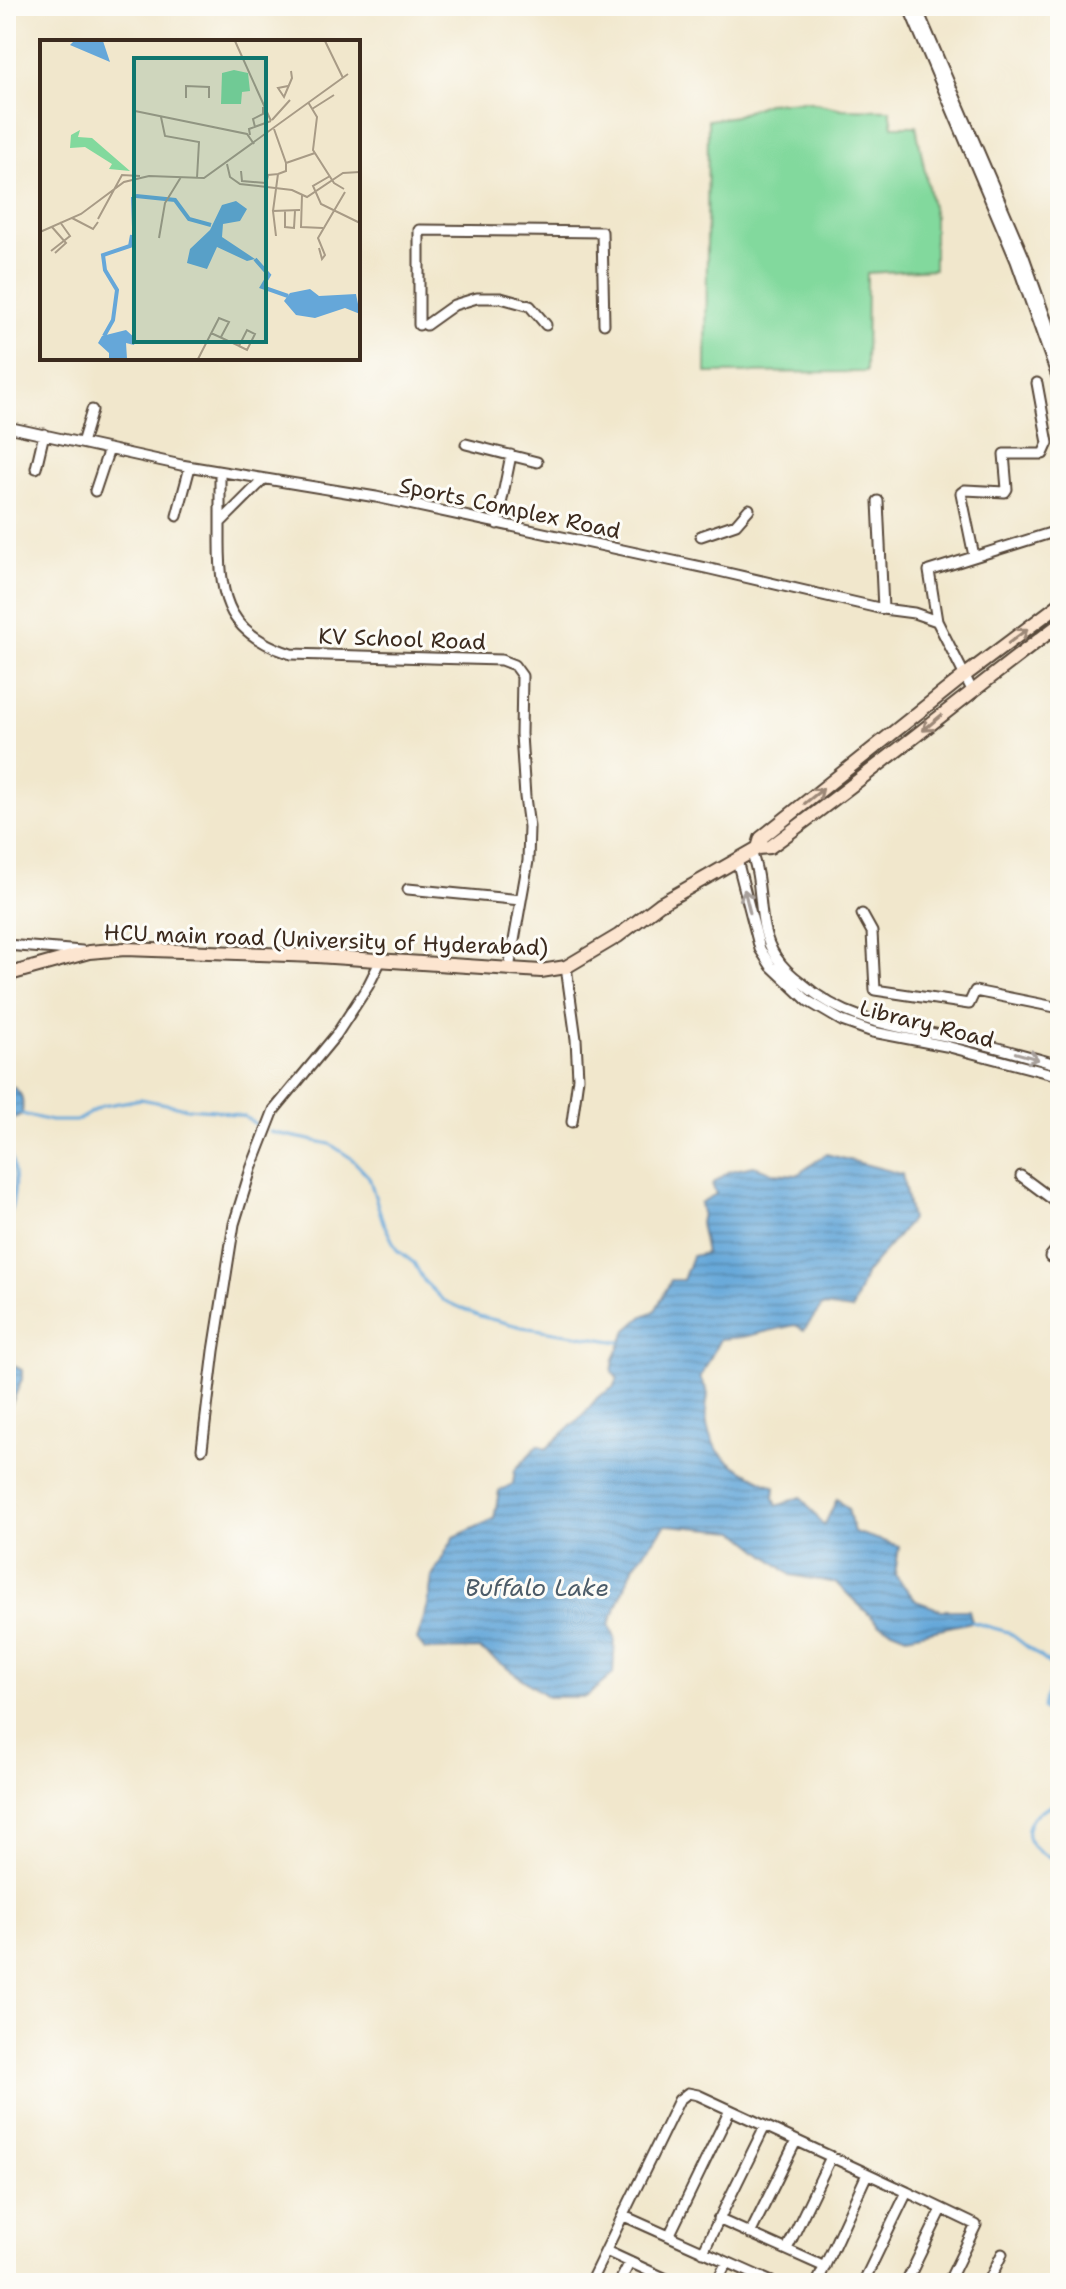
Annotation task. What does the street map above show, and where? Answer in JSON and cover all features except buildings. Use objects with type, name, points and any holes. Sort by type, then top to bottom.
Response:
[{"type":"street","points":[[908,6],[1020,259],[1060,385]]},
{"type":"street","points":[[916,6],[1060,359]]},
{"type":"street","points":[[546,325],[530,306],[501,298],[477,298],[454,305],[422,325],[419,230],[602,232],[604,324]]},
{"type":"street","points":[[974,556],[961,493],[965,490],[1005,492],[1004,454],[1043,454],[1046,450],[1048,443],[1037,383]]},
{"type":"street","points":[[82,443],[92,410]]},
{"type":"street","name":"Sports Complex Road","points":[[12,428],[190,467],[376,497],[883,609],[914,613],[937,621]]},
{"type":"street","points":[[36,468],[44,434]]},
{"type":"street","points":[[466,444],[537,462]]},
{"type":"street","points":[[95,491],[109,449]]},
{"type":"street","points":[[497,524],[511,455]]},
{"type":"street","points":[[177,516],[190,467]]},
{"type":"street","name":"KV School Road","points":[[220,472],[220,570],[225,597],[239,623],[250,632],[281,651],[501,660],[514,665],[522,676],[521,734],[529,827],[528,861],[509,969]]},
{"type":"street","points":[[220,523],[263,480]]},
{"type":"street","points":[[878,501],[883,609]]},
{"type":"street","points":[[701,536],[736,524],[749,509]]},
{"type":"street","points":[[972,690],[937,621],[929,571],[1060,530]]},
{"type":"street","points":[[1060,604],[964,676],[761,838],[754,850],[764,927],[770,946],[788,971],[832,1006],[872,1022],[964,1039],[1058,1070],[1060,1049]]},
{"type":"street","points":[[754,850],[770,847],[784,837],[1060,624]]},
{"type":"street","name":"HCU main road (University of Hyderabad)","points":[[6,975],[89,952],[125,949],[381,960],[541,971],[566,967],[618,936],[660,904],[754,850]]},
{"type":"street","name":"Library Road","points":[[737,860],[760,949],[780,976],[808,1001],[842,1021],[873,1032],[1058,1070]]},
{"type":"street","points":[[408,889],[521,900]]},
{"type":"street","points":[[862,914],[872,932],[875,990],[969,1004],[975,991],[1060,1008]]},
{"type":"street","points":[[6,945],[89,952]]},
{"type":"street","points":[[202,1449],[234,1224],[251,1169],[274,1110],[336,1035],[381,960]]},
{"type":"street","points":[[566,967],[578,1078],[572,1122]]},
{"type":"street","points":[[1021,1176],[1060,1205]]},
{"type":"street","points":[[1050,1257],[1060,1245]]},
{"type":"street","points":[[590,2283],[679,2100],[688,2093],[976,2225],[948,2283]]},
{"type":"street","points":[[669,2236],[730,2110]]},
{"type":"street","points":[[703,2252],[765,2126]]},
{"type":"street","points":[[750,2234],[796,2141]]},
{"type":"street","points":[[787,2249],[831,2157]]},
{"type":"street","points":[[817,2283],[867,2174]]},
{"type":"street","points":[[863,2283],[907,2192]]},
{"type":"street","points":[[906,2283],[942,2209]]},
{"type":"street","points":[[624,2216],[770,2282]]},
{"type":"street","points":[[718,2219],[825,2267]]},
{"type":"street","points":[[606,2251],[670,2282]]},
{"type":"street","points":[[988,2283],[1002,2254]]},
{"type":"street","points":[[619,2283],[630,2262]]},
{"type":"street","points":[[716,2283],[727,2262]]},
{"type":"green space","points":[[805,101],[843,109],[890,110],[893,126],[916,126],[934,217],[934,269],[867,273],[866,372],[706,373],[708,120],[735,116],[767,103]]},
{"type":"water","points":[[6,1083],[19,1092],[22,1099],[22,1114],[12,1120],[6,1112]]},
{"type":"water","name":"Buffalo Lake","points":[[826,1154],[902,1174],[911,1220],[866,1273],[852,1310],[822,1306],[804,1330],[795,1325],[720,1339],[700,1378],[708,1393],[708,1429],[719,1452],[728,1460],[775,1487],[777,1506],[801,1497],[824,1526],[837,1499],[848,1509],[854,1532],[899,1546],[895,1575],[916,1601],[941,1610],[969,1610],[972,1622],[907,1636],[880,1625],[836,1583],[791,1575],[736,1531],[666,1525],[634,1565],[609,1625],[615,1638],[613,1674],[586,1697],[548,1697],[480,1649],[425,1650],[417,1640],[428,1605],[432,1577],[454,1537],[494,1519],[499,1491],[513,1484],[515,1470],[538,1445],[546,1449],[598,1397],[614,1387],[618,1379],[612,1372],[614,1359],[627,1330],[643,1316],[655,1311],[671,1280],[683,1280],[692,1256],[706,1253],[700,1203],[716,1194],[712,1184],[730,1171],[754,1166],[774,1173],[797,1175]]},
{"type":"water","points":[[6,1362],[22,1370],[22,1379],[6,1417]]},
{"type":"waterway","points":[[22,1114],[51,1121],[76,1121],[102,1106],[141,1099],[245,1117],[263,1129]]},
{"type":"waterway","points":[[270,1132],[330,1144],[351,1158],[369,1177],[383,1222],[397,1250],[414,1263],[424,1281],[443,1300],[479,1316],[522,1327],[620,1342]]},
{"type":"waterway","points":[[6,1143],[15,1186],[6,1228]]},
{"type":"waterway","points":[[972,1622],[1008,1632],[1056,1669],[1055,1680],[1043,1709],[1060,1721]]},
{"type":"waterway","points":[[1060,1802],[1044,1808],[1034,1816],[1028,1827],[1034,1847],[1039,1852],[1060,1859]]}]
